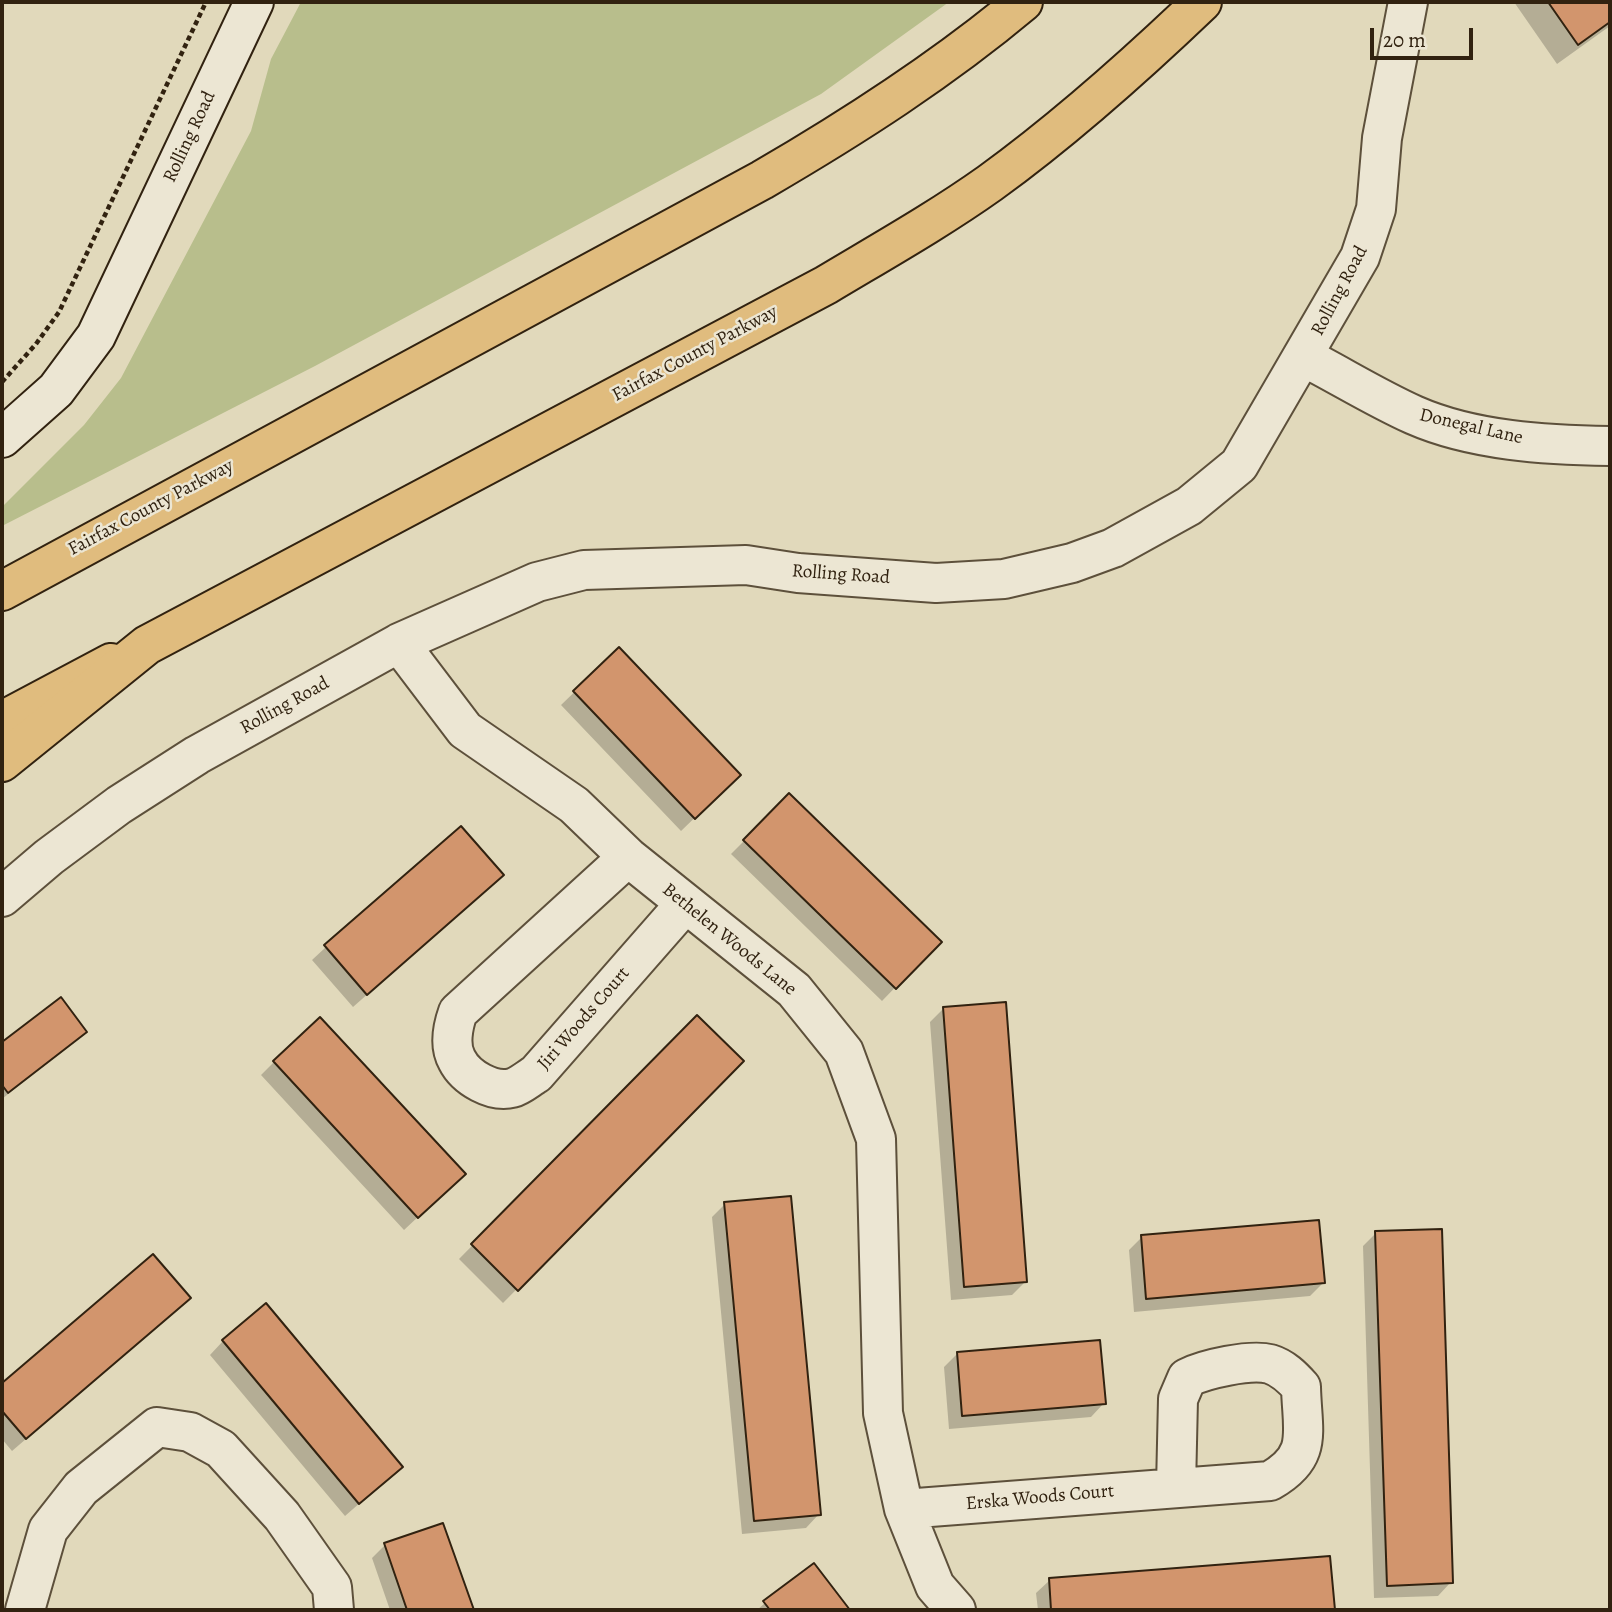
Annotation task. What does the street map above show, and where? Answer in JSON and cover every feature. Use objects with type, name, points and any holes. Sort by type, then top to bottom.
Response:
[{"type":"main road","name":"Fairfax County Parkway","points":[[2,591],[762,180],[879,109],[1023,2]]},
{"type":"main road","name":"Fairfax County Parkway","points":[[147,645],[826,285],[909,236],[990,183],[1062,128],[1136,65],[1202,2]]},
{"type":"main road","points":[[2,721],[147,645]]},
{"type":"main road","points":[[2,762],[147,645]]},
{"type":"street","name":"Rolling Road","points":[[2,438],[56,390],[96,336],[254,2]]},
{"type":"street","name":"Rolling Road","points":[[2,897],[109,812],[186,762],[399,643],[537,582],[584,570],[747,565],[798,573],[970,582],[1004,579],[1072,563],[1152,529],[1189,506],[1239,465],[1360,257],[1371,230],[1391,78],[1408,2]]},
{"type":"street","name":"Donegal Lane","points":[[1304,357],[1415,415],[1451,426],[1501,438],[1610,446]]},
{"type":"street","name":"Bethelen Woods Lane","points":[[399,643],[465,730],[574,805],[628,857],[794,990],[844,1052],[876,1139],[883,1413],[904,1509],[935,1586],[956,1610]]},
{"type":"street","name":"Jiri Woods Court","points":[[628,857],[458,1012],[452,1030],[456,1060],[468,1073],[491,1089],[513,1088],[536,1074],[685,904]]},
{"type":"street","points":[[25,1610],[48,1530],[81,1488],[157,1427],[190,1432],[221,1449],[282,1516],[332,1587],[334,1610]]},
{"type":"street","name":"Erska Woods Court","points":[[904,1509],[1176,1487]]},
{"type":"path","points":[[2,382],[36,344],[59,312],[206,2]]},
{"type":"green space","points":[[301,2],[949,2],[821,94],[315,366],[2,526],[2,507],[84,425],[121,378],[251,131],[271,59]]},
{"type":"building","points":[[1548,2],[1610,2],[1610,22],[1578,45]]},
{"type":"building","points":[[619,647],[741,775],[695,819],[573,691]]},
{"type":"building","points":[[789,793],[942,942],[896,989],[743,840]]},
{"type":"building","points":[[461,826],[504,875],[367,995],[324,945]]},
{"type":"building","points":[[61,997],[87,1032],[8,1093],[2,1085],[2,1042]]},
{"type":"building","points":[[1006,1002],[1027,1282],[964,1287],[943,1007]]},
{"type":"building","points":[[697,1015],[744,1061],[518,1291],[471,1244]]},
{"type":"building","points":[[320,1017],[466,1174],[418,1218],[273,1061]]},
{"type":"building","points":[[791,1196],[821,1515],[754,1521],[724,1202]]},
{"type":"building","points":[[1319,1220],[1325,1283],[1146,1299],[1141,1235]]},
{"type":"building","points":[[1442,1229],[1453,1583],[1387,1586],[1375,1231]]},
{"type":"building","points":[[153,1254],[191,1298],[26,1439],[2,1411],[2,1383]]},
{"type":"building","points":[[266,1303],[403,1467],[359,1504],[222,1340]]},
{"type":"building","points":[[1100,1340],[1106,1404],[962,1416],[957,1352]]},
{"type":"building","points":[[443,1523],[474,1610],[407,1610],[384,1543]]},
{"type":"building","points":[[1330,1556],[1335,1610],[1051,1610],[1049,1578]]},
{"type":"building","points":[[814,1563],[850,1610],[770,1610],[763,1601]]}]
